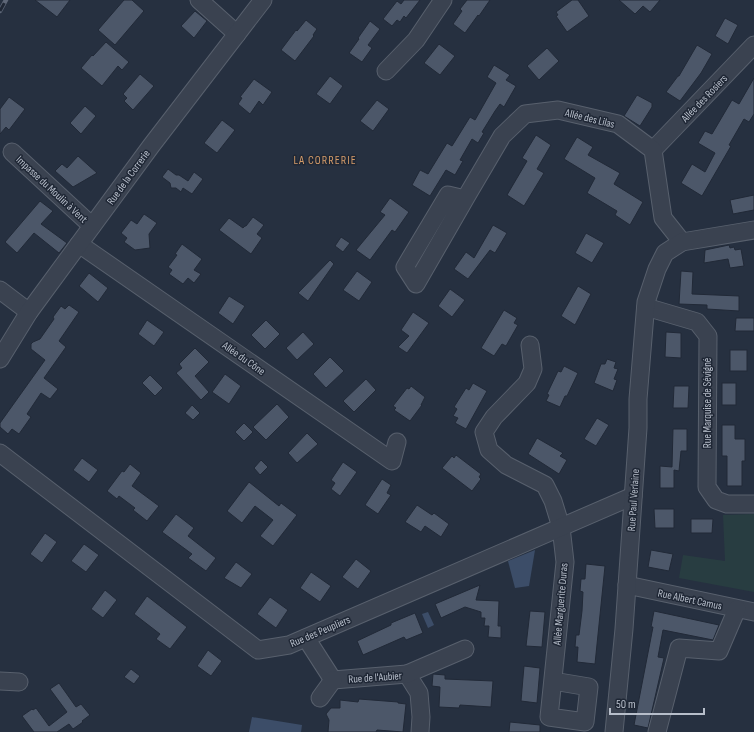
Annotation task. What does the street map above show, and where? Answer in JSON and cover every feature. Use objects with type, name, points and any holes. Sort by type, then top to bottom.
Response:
[{"type":"street","points":[[199,0],[237,34]]},
{"type":"street","name":"Rue de la Correrie","points":[[0,359],[29,312],[92,226],[151,146],[263,0]]},
{"type":"street","points":[[386,71],[416,40],[443,0]]},
{"type":"street","name":"Allée des Rosiers","points":[[653,150],[754,45]]},
{"type":"street","name":"Allée des Lilas","points":[[465,199],[448,195],[405,267],[416,284],[502,136],[525,114],[558,110],[618,124],[653,150]]},
{"type":"street","points":[[653,150],[663,218],[682,242],[754,230]]},
{"type":"street","name":"Impasse du Moulin à Vent","points":[[12,152],[92,226]]},
{"type":"street","name":"Rue Paul Verlaine","points":[[614,732],[627,585],[638,428],[638,399],[646,307],[657,269],[665,253],[682,242]]},
{"type":"street","name":"Allée du Cône","points":[[79,244],[392,461],[397,442]]},
{"type":"street","points":[[0,290],[29,312]]},
{"type":"street","name":"Rue Marquise de Sévigné","points":[[646,307],[697,322],[708,336],[707,487],[716,500],[727,504],[754,504]]},
{"type":"street","name":"Allée Marguerite Duras","points":[[530,345],[533,369],[527,383],[494,417],[484,432],[489,450],[506,465],[545,485],[553,501],[561,527],[565,562],[553,682]]},
{"type":"street","name":"Rue des Peupliers","points":[[0,453],[258,650],[289,645],[633,496]]},
{"type":"street","name":"Rue Albert Camus","points":[[627,585],[754,612]]},
{"type":"street","points":[[657,732],[679,648],[719,651],[737,608]]},
{"type":"street","name":"Rue de l'Aubier","points":[[306,638],[333,680],[407,674],[419,693],[421,717],[420,732]]},
{"type":"street","points":[[407,674],[465,649]]},
{"type":"street","points":[[320,698],[333,680]]},
{"type":"street","points":[[0,681],[19,682]]},
{"type":"green space","points":[[754,514],[754,592],[679,578],[683,555],[725,561],[723,515]]},
{"type":"water","points":[[535,550],[529,586],[515,588],[508,561]]},
{"type":"water","points":[[428,612],[434,625],[428,628],[422,614]]},
{"type":"water","points":[[252,717],[302,725],[301,732],[249,732]]},
{"type":"building","points":[[35,0],[70,0],[57,17]]},
{"type":"building","points":[[124,0],[132,0],[144,11],[115,45],[98,30]]},
{"type":"building","points":[[404,0],[420,0],[406,18],[404,16],[400,22],[397,20],[392,26],[383,19],[397,1],[401,4]]},
{"type":"building","points":[[467,0],[490,0],[465,33],[453,24],[462,11],[460,9]]},
{"type":"building","points":[[572,0],[578,0],[589,16],[567,32],[556,16],[558,15],[556,12]]},
{"type":"building","points":[[619,0],[660,0],[650,12],[643,6],[635,14]]},
{"type":"building","points":[[195,11],[207,21],[194,38],[181,26]]},
{"type":"building","points":[[725,18],[738,25],[728,44],[715,36]]},
{"type":"building","points":[[306,20],[317,29],[313,35],[314,36],[295,61],[281,50],[296,30],[297,31]]},
{"type":"building","points":[[370,21],[380,29],[368,45],[372,48],[362,62],[349,53]]},
{"type":"building","points":[[106,42],[129,62],[122,70],[118,66],[102,86],[81,68]]},
{"type":"building","points":[[439,44],[455,56],[440,75],[424,63]]},
{"type":"building","points":[[697,45],[712,54],[701,73],[680,101],[666,92],[679,76]]},
{"type":"building","points":[[547,48],[559,61],[539,80],[527,66]]},
{"type":"building","points":[[494,65],[510,75],[506,80],[516,86],[504,107],[500,104],[495,111],[482,132],[484,133],[478,143],[472,139],[460,160],[463,161],[455,175],[446,170],[430,196],[412,185],[420,170],[428,174],[447,143],[452,146],[470,117],[475,120],[496,83],[487,77]]},
{"type":"building","points":[[140,74],[154,86],[133,110],[124,101],[127,98],[123,94]]},
{"type":"building","points":[[330,76],[343,86],[330,104],[316,94]]},
{"type":"building","points":[[754,78],[754,114],[749,122],[744,119],[729,145],[731,146],[702,196],[681,183],[692,164],[705,172],[715,153],[698,143],[705,131],[712,134],[732,100],[739,104]]},
{"type":"building","points":[[254,79],[272,92],[263,105],[259,101],[250,114],[238,104],[242,98],[240,97]]},
{"type":"building","points":[[637,95],[652,103],[652,107],[640,126],[624,116]]},
{"type":"building","points":[[9,97],[25,109],[9,130],[6,127],[0,134],[0,109]]},
{"type":"building","points":[[377,100],[389,109],[373,131],[360,121]]},
{"type":"building","points":[[85,106],[96,116],[81,134],[70,123]]},
{"type":"building","points":[[222,120],[235,130],[217,153],[204,143]]},
{"type":"building","points":[[536,135],[551,145],[537,169],[544,173],[524,206],[507,195],[527,161],[522,158]]},
{"type":"building","points":[[577,137],[593,147],[588,155],[620,173],[614,184],[643,202],[630,225],[615,215],[617,211],[587,193],[595,178],[564,159]]},
{"type":"building","points":[[78,156],[97,173],[73,187],[55,171],[62,164],[67,168]]},
{"type":"building","points":[[168,169],[188,181],[194,172],[203,179],[192,194],[183,188],[181,192],[176,188],[171,188],[170,183],[162,177]]},
{"type":"building","points":[[754,195],[754,210],[733,214],[730,200]]},
{"type":"building","points":[[390,198],[409,212],[395,232],[392,230],[370,260],[356,250],[385,215],[380,212]]},
{"type":"building","points":[[40,201],[53,211],[41,224],[67,243],[59,253],[34,233],[17,253],[5,242]]},
{"type":"building","points":[[144,214],[157,223],[149,234],[150,248],[135,250],[124,242],[127,238],[121,233],[131,220],[137,224]]},
{"type":"building","points":[[253,217],[264,225],[257,234],[262,238],[251,254],[219,230],[229,218],[243,228]]},
{"type":"building","points":[[493,225],[507,233],[495,253],[490,250],[468,279],[454,269],[466,252],[474,258]]},
{"type":"building","points":[[586,233],[604,243],[592,263],[575,253]]},
{"type":"building","points":[[341,237],[350,243],[343,252],[335,246]]},
{"type":"building","points":[[182,244],[202,259],[194,270],[201,274],[194,283],[188,278],[183,284],[169,274],[172,270],[168,267],[177,255],[175,254]]},
{"type":"building","points":[[729,245],[730,248],[734,247],[735,250],[741,249],[744,266],[730,268],[728,259],[704,263],[705,250]]},
{"type":"building","points":[[330,260],[334,264],[308,301],[298,293]]},
{"type":"building","points":[[357,271],[372,282],[359,301],[343,290]]},
{"type":"building","points":[[681,271],[693,272],[692,294],[739,296],[739,311],[707,309],[707,305],[679,304]]},
{"type":"building","points":[[89,273],[108,288],[98,302],[79,286]]},
{"type":"building","points":[[578,286],[591,294],[575,325],[561,316]]},
{"type":"building","points":[[450,289],[465,300],[452,317],[438,306]]},
{"type":"building","points":[[229,296],[245,306],[233,324],[218,313]]},
{"type":"building","points":[[69,305],[79,312],[59,341],[66,347],[44,378],[58,389],[50,399],[41,393],[27,414],[31,417],[19,434],[12,429],[8,434],[0,427],[0,423],[45,360],[31,349],[31,344],[40,339],[61,306],[65,309]]},
{"type":"building","points":[[504,310],[517,318],[514,323],[518,325],[506,346],[502,344],[494,356],[481,348]]},
{"type":"building","points":[[413,312],[429,323],[407,353],[398,347],[409,336],[401,330]]},
{"type":"building","points":[[736,318],[754,318],[754,331],[735,331]]},
{"type":"building","points":[[147,320],[164,332],[154,346],[138,334]]},
{"type":"building","points":[[266,320],[280,334],[265,349],[251,335]]},
{"type":"building","points":[[303,332],[314,344],[297,360],[286,348]]},
{"type":"building","points":[[666,332],[681,333],[681,358],[665,357]]},
{"type":"building","points":[[195,348],[209,362],[195,376],[209,392],[201,400],[176,373],[182,368],[179,364]]},
{"type":"building","points":[[730,350],[747,350],[747,371],[730,371]]},
{"type":"building","points":[[330,357],[344,371],[326,388],[313,374]]},
{"type":"building","points":[[607,359],[616,362],[614,368],[618,369],[614,379],[617,380],[613,391],[594,383],[601,364],[605,364]]},
{"type":"building","points":[[564,366],[578,373],[560,407],[546,401],[549,395],[547,394],[558,371],[561,372]]},
{"type":"building","points":[[225,374],[241,386],[229,404],[212,392]]},
{"type":"building","points":[[150,375],[163,388],[155,396],[142,383]]},
{"type":"building","points":[[366,379],[376,390],[354,412],[343,401]]},
{"type":"building","points":[[473,383],[487,391],[466,429],[455,423],[458,418],[453,416],[457,409],[454,407],[466,388],[469,390]]},
{"type":"building","points":[[722,383],[736,383],[736,405],[722,405]]},
{"type":"building","points":[[411,386],[425,397],[422,405],[410,421],[394,410],[396,408],[393,406],[407,388],[409,389]]},
{"type":"building","points":[[674,386],[689,386],[688,408],[673,408]]},
{"type":"building","points":[[277,404],[289,417],[266,440],[253,427]]},
{"type":"building","points":[[192,405],[200,413],[193,420],[185,413]]},
{"type":"building","points":[[597,418],[609,425],[596,446],[584,439]]},
{"type":"building","points":[[244,423],[253,432],[244,441],[235,432]]},
{"type":"building","points":[[722,425],[735,425],[735,439],[745,439],[745,461],[742,461],[742,486],[727,486],[727,456],[722,456]]},
{"type":"building","points":[[673,429],[687,429],[687,451],[681,451],[679,471],[674,470],[674,488],[660,488],[660,466],[672,467]]},
{"type":"building","points":[[307,433],[318,444],[297,463],[288,453]]},
{"type":"building","points":[[537,438],[563,453],[560,456],[567,460],[559,474],[528,454]]},
{"type":"building","points":[[456,455],[481,474],[479,477],[481,479],[472,491],[442,468],[452,456],[454,458]]},
{"type":"building","points":[[82,458],[98,470],[89,482],[73,470]]},
{"type":"building","points":[[261,460],[268,467],[260,475],[254,468]]},
{"type":"building","points":[[343,462],[357,472],[340,496],[331,489],[335,483],[331,480]]},
{"type":"building","points":[[130,464],[141,473],[132,486],[159,506],[147,521],[133,510],[135,508],[119,496],[117,499],[107,491],[122,471],[124,472]]},
{"type":"building","points":[[382,479],[391,485],[387,493],[391,495],[378,514],[365,505]]},
{"type":"building","points":[[249,482],[279,506],[281,503],[297,515],[273,546],[260,536],[273,520],[255,506],[242,523],[227,511]]},
{"type":"building","points":[[417,505],[432,515],[434,513],[449,524],[441,537],[425,526],[421,532],[405,522]]},
{"type":"building","points":[[654,509],[674,509],[674,528],[655,528]]},
{"type":"building","points":[[176,514],[194,528],[188,536],[216,558],[206,571],[188,558],[192,554],[162,532]]},
{"type":"building","points":[[691,519],[713,519],[712,533],[691,533]]},
{"type":"building","points":[[45,533],[57,542],[42,563],[30,554]]},
{"type":"building","points":[[84,544],[99,555],[86,572],[71,561]]},
{"type":"building","points":[[651,550],[673,554],[669,571],[648,567]]},
{"type":"building","points":[[356,559],[371,571],[358,589],[342,577]]},
{"type":"building","points":[[236,562],[252,574],[241,588],[224,578]]},
{"type":"building","points":[[586,564],[605,566],[595,664],[577,662],[578,647],[575,647],[576,635],[579,635],[582,611],[583,592],[580,591],[581,579],[585,579]]},
{"type":"building","points":[[311,572],[331,586],[320,602],[300,588]]},
{"type":"building","points":[[480,585],[476,600],[499,601],[498,626],[501,626],[501,638],[488,637],[489,626],[484,626],[485,618],[481,618],[481,612],[465,607],[441,618],[435,604]]},
{"type":"building","points":[[105,590],[117,600],[103,618],[91,609]]},
{"type":"building","points":[[147,596],[187,627],[170,649],[156,639],[160,634],[134,614]]},
{"type":"building","points":[[270,597],[288,610],[276,628],[257,614]]},
{"type":"building","points":[[530,611],[545,612],[542,647],[526,646]]},
{"type":"building","points":[[654,611],[719,625],[713,640],[663,630],[658,657],[664,658],[648,728],[634,725],[653,627],[651,627]]},
{"type":"building","points":[[415,613],[423,633],[406,640],[404,637],[363,655],[357,641],[391,625],[391,623]]},
{"type":"building","points":[[208,650],[222,661],[211,676],[197,666]]},
{"type":"building","points":[[524,666],[540,668],[537,703],[521,701]]},
{"type":"building","points":[[131,669],[140,676],[134,684],[124,677]]},
{"type":"building","points":[[433,674],[445,675],[445,679],[493,681],[491,707],[460,705],[459,708],[439,707],[440,687],[432,686]]},
{"type":"building","points":[[59,683],[76,707],[81,704],[90,715],[73,729],[69,724],[57,732],[34,732],[22,716],[32,709],[33,710],[36,708],[49,726],[67,712],[50,689]]},
{"type":"building","points":[[359,699],[406,704],[403,732],[377,730],[376,732],[328,732],[329,720],[326,714],[331,708],[340,708],[340,700],[358,702]]},
{"type":"building","points":[[510,722],[540,725],[540,732],[509,732]]},
{"type":"railway","points":[[0,11],[6,0]]},
{"type":"district","name":"LA CORRERIE","points":[[325,160]]}]
